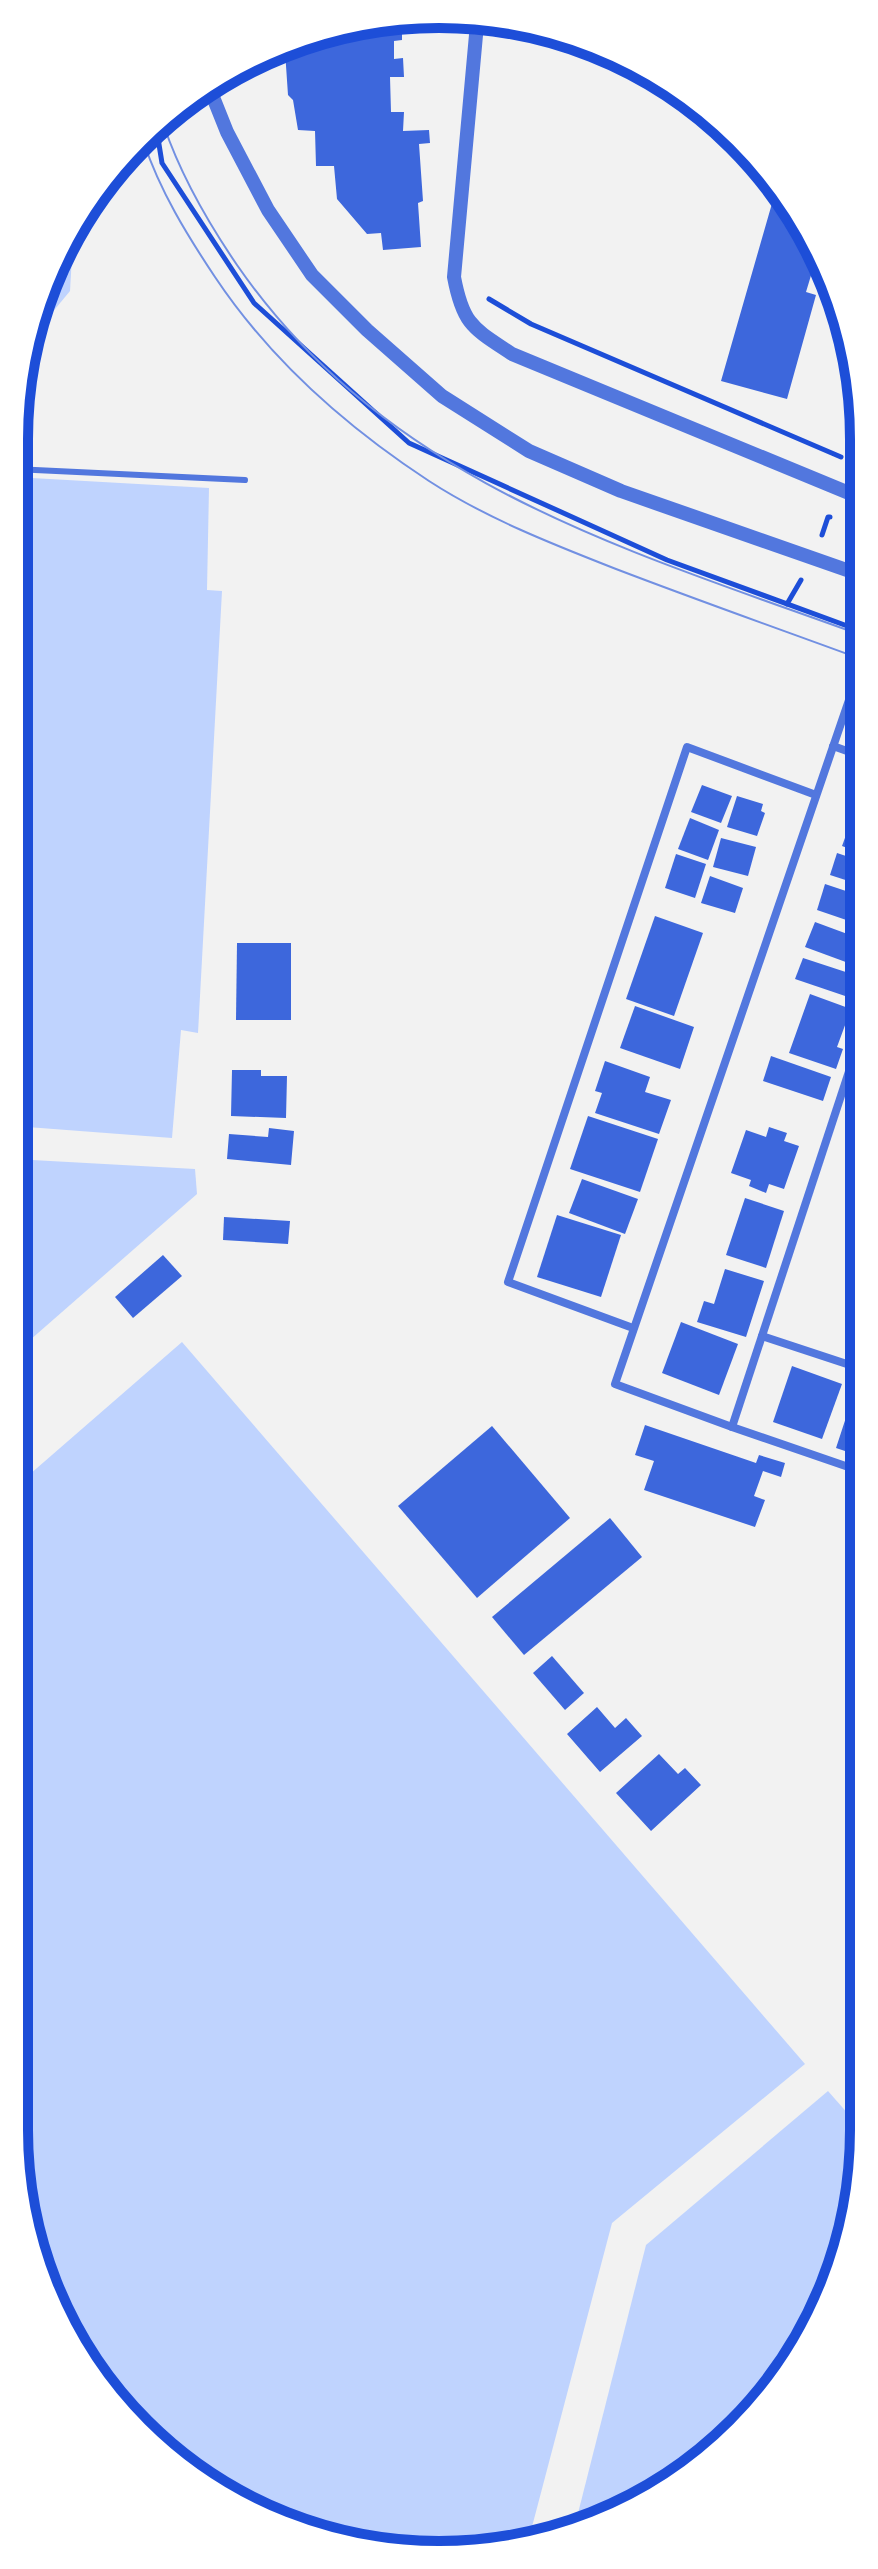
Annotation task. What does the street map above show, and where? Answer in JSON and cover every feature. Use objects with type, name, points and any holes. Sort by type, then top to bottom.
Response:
[{"type":"street","points":[[476,30],[454,273],[459,307],[476,330],[512,354],[850,493]]},
{"type":"street","points":[[213,96],[227,132],[268,210],[312,275],[367,330],[442,396],[529,451],[621,491],[850,571]]},
{"type":"street","points":[[850,697],[615,1384],[850,1468]]},
{"type":"street","points":[[833,746],[850,752]]},
{"type":"street","points":[[633,1328],[508,1282],[687,747],[816,795]]},
{"type":"street","points":[[732,1427],[850,1068]]},
{"type":"street","points":[[762,1336],[850,1365]]},
{"type":"lane","points":[[28,470],[245,480]]},
{"type":"path","points":[[454,273],[531,324],[846,459]]},
{"type":"water","points":[[72,253],[70,291],[46,320]]},
{"type":"water","points":[[28,478],[209,488],[207,590],[222,591],[198,1033],[181,1030],[172,1138],[28,1127]]},
{"type":"water","points":[[28,1160],[195,1169],[197,1194],[28,1342]]},
{"type":"water","points":[[182,1342],[805,2064],[612,2223],[531,2530],[466,2540],[385,2537],[333,2527],[257,2499],[211,2472],[148,2421],[97,2358],[70,2312],[42,2236],[29,2157],[28,1476]]},
{"type":"water","points":[[828,2091],[850,2116],[846,2184],[836,2236],[808,2312],[781,2358],[730,2421],[689,2456],[621,2499],[577,2517],[646,2245]]},
{"type":"building","points":[[402,30],[402,40],[394,41],[394,59],[403,58],[404,77],[390,77],[391,112],[404,112],[403,131],[429,130],[430,143],[419,144],[423,201],[418,203],[421,247],[383,250],[381,233],[367,234],[337,199],[334,166],[316,166],[315,131],[298,130],[293,100],[288,95],[285,58],[333,42]]},
{"type":"building","points":[[773,200],[808,257],[813,269],[806,292],[816,295],[787,399],[721,381]]},
{"type":"building","points":[[702,785],[732,796],[721,823],[691,812]]},
{"type":"building","points":[[737,796],[763,804],[761,811],[765,813],[757,836],[727,827]]},
{"type":"building","points":[[690,818],[719,830],[708,860],[678,849]]},
{"type":"building","points":[[849,827],[850,827],[850,849],[842,846]]},
{"type":"building","points":[[721,838],[756,847],[748,876],[713,867]]},
{"type":"building","points":[[837,853],[850,857],[850,881],[830,875]]},
{"type":"building","points":[[676,854],[706,864],[695,898],[665,888]]},
{"type":"building","points":[[710,876],[743,888],[735,913],[701,903]]},
{"type":"building","points":[[825,884],[850,892],[850,921],[817,910]]},
{"type":"building","points":[[655,916],[703,933],[674,1016],[626,999]]},
{"type":"building","points":[[815,922],[850,935],[850,964],[805,947]]},
{"type":"building","points":[[237,943],[291,943],[291,1020],[236,1020]]},
{"type":"building","points":[[803,958],[850,973],[850,998],[795,979]]},
{"type":"building","points":[[810,994],[850,1009],[837,1047],[843,1049],[836,1069],[789,1053]]},
{"type":"building","points":[[635,1006],[694,1027],[680,1069],[620,1048]]},
{"type":"building","points":[[771,1056],[831,1077],[823,1101],[763,1081]]},
{"type":"building","points":[[605,1061],[650,1077],[645,1092],[671,1100],[659,1134],[595,1113],[602,1093],[595,1091]]},
{"type":"building","points":[[232,1070],[261,1070],[261,1076],[287,1076],[286,1118],[231,1116]]},
{"type":"building","points":[[588,1116],[658,1139],[640,1192],[570,1169]]},
{"type":"building","points":[[769,1127],[787,1133],[784,1141],[799,1146],[784,1189],[769,1184],[766,1193],[749,1186],[751,1180],[731,1173],[746,1130],[766,1137]]},
{"type":"building","points":[[269,1128],[294,1131],[291,1165],[227,1159],[229,1134],[268,1137]]},
{"type":"building","points":[[582,1179],[638,1199],[625,1234],[569,1213]]},
{"type":"building","points":[[745,1198],[784,1211],[766,1268],[726,1255]]},
{"type":"building","points":[[557,1215],[621,1235],[601,1297],[537,1277]]},
{"type":"building","points":[[224,1217],[290,1221],[288,1244],[223,1240]]},
{"type":"building","points":[[163,1255],[182,1276],[133,1318],[115,1297]]},
{"type":"building","points":[[725,1269],[764,1281],[746,1337],[697,1322],[704,1301],[714,1304]]},
{"type":"building","points":[[681,1322],[738,1344],[719,1395],[662,1373]]},
{"type":"building","points":[[792,1366],[842,1384],[822,1439],[773,1422]]},
{"type":"building","points":[[850,1405],[850,1453],[836,1448]]},
{"type":"building","points":[[645,1425],[756,1463],[759,1455],[785,1463],[781,1477],[763,1471],[754,1496],[765,1500],[755,1527],[644,1490],[654,1461],[635,1455]]},
{"type":"building","points":[[492,1426],[570,1518],[477,1598],[398,1506]]},
{"type":"building","points":[[610,1518],[642,1557],[524,1655],[492,1617]]},
{"type":"building","points":[[552,1656],[584,1693],[565,1710],[533,1673]]},
{"type":"building","points":[[597,1707],[615,1728],[626,1718],[642,1736],[600,1772],[567,1734]]},
{"type":"building","points":[[659,1754],[678,1774],[685,1768],[701,1785],[651,1831],[616,1793]]},
{"type":"tram line","points":[[166,132],[196,198],[237,265],[297,340],[365,403],[438,455],[517,500],[599,538],[685,572],[850,631]]},
{"type":"tram line","points":[[147,150],[175,212],[205,261],[260,337],[312,390],[398,460],[473,507],[544,540],[646,581],[850,655]]}]
